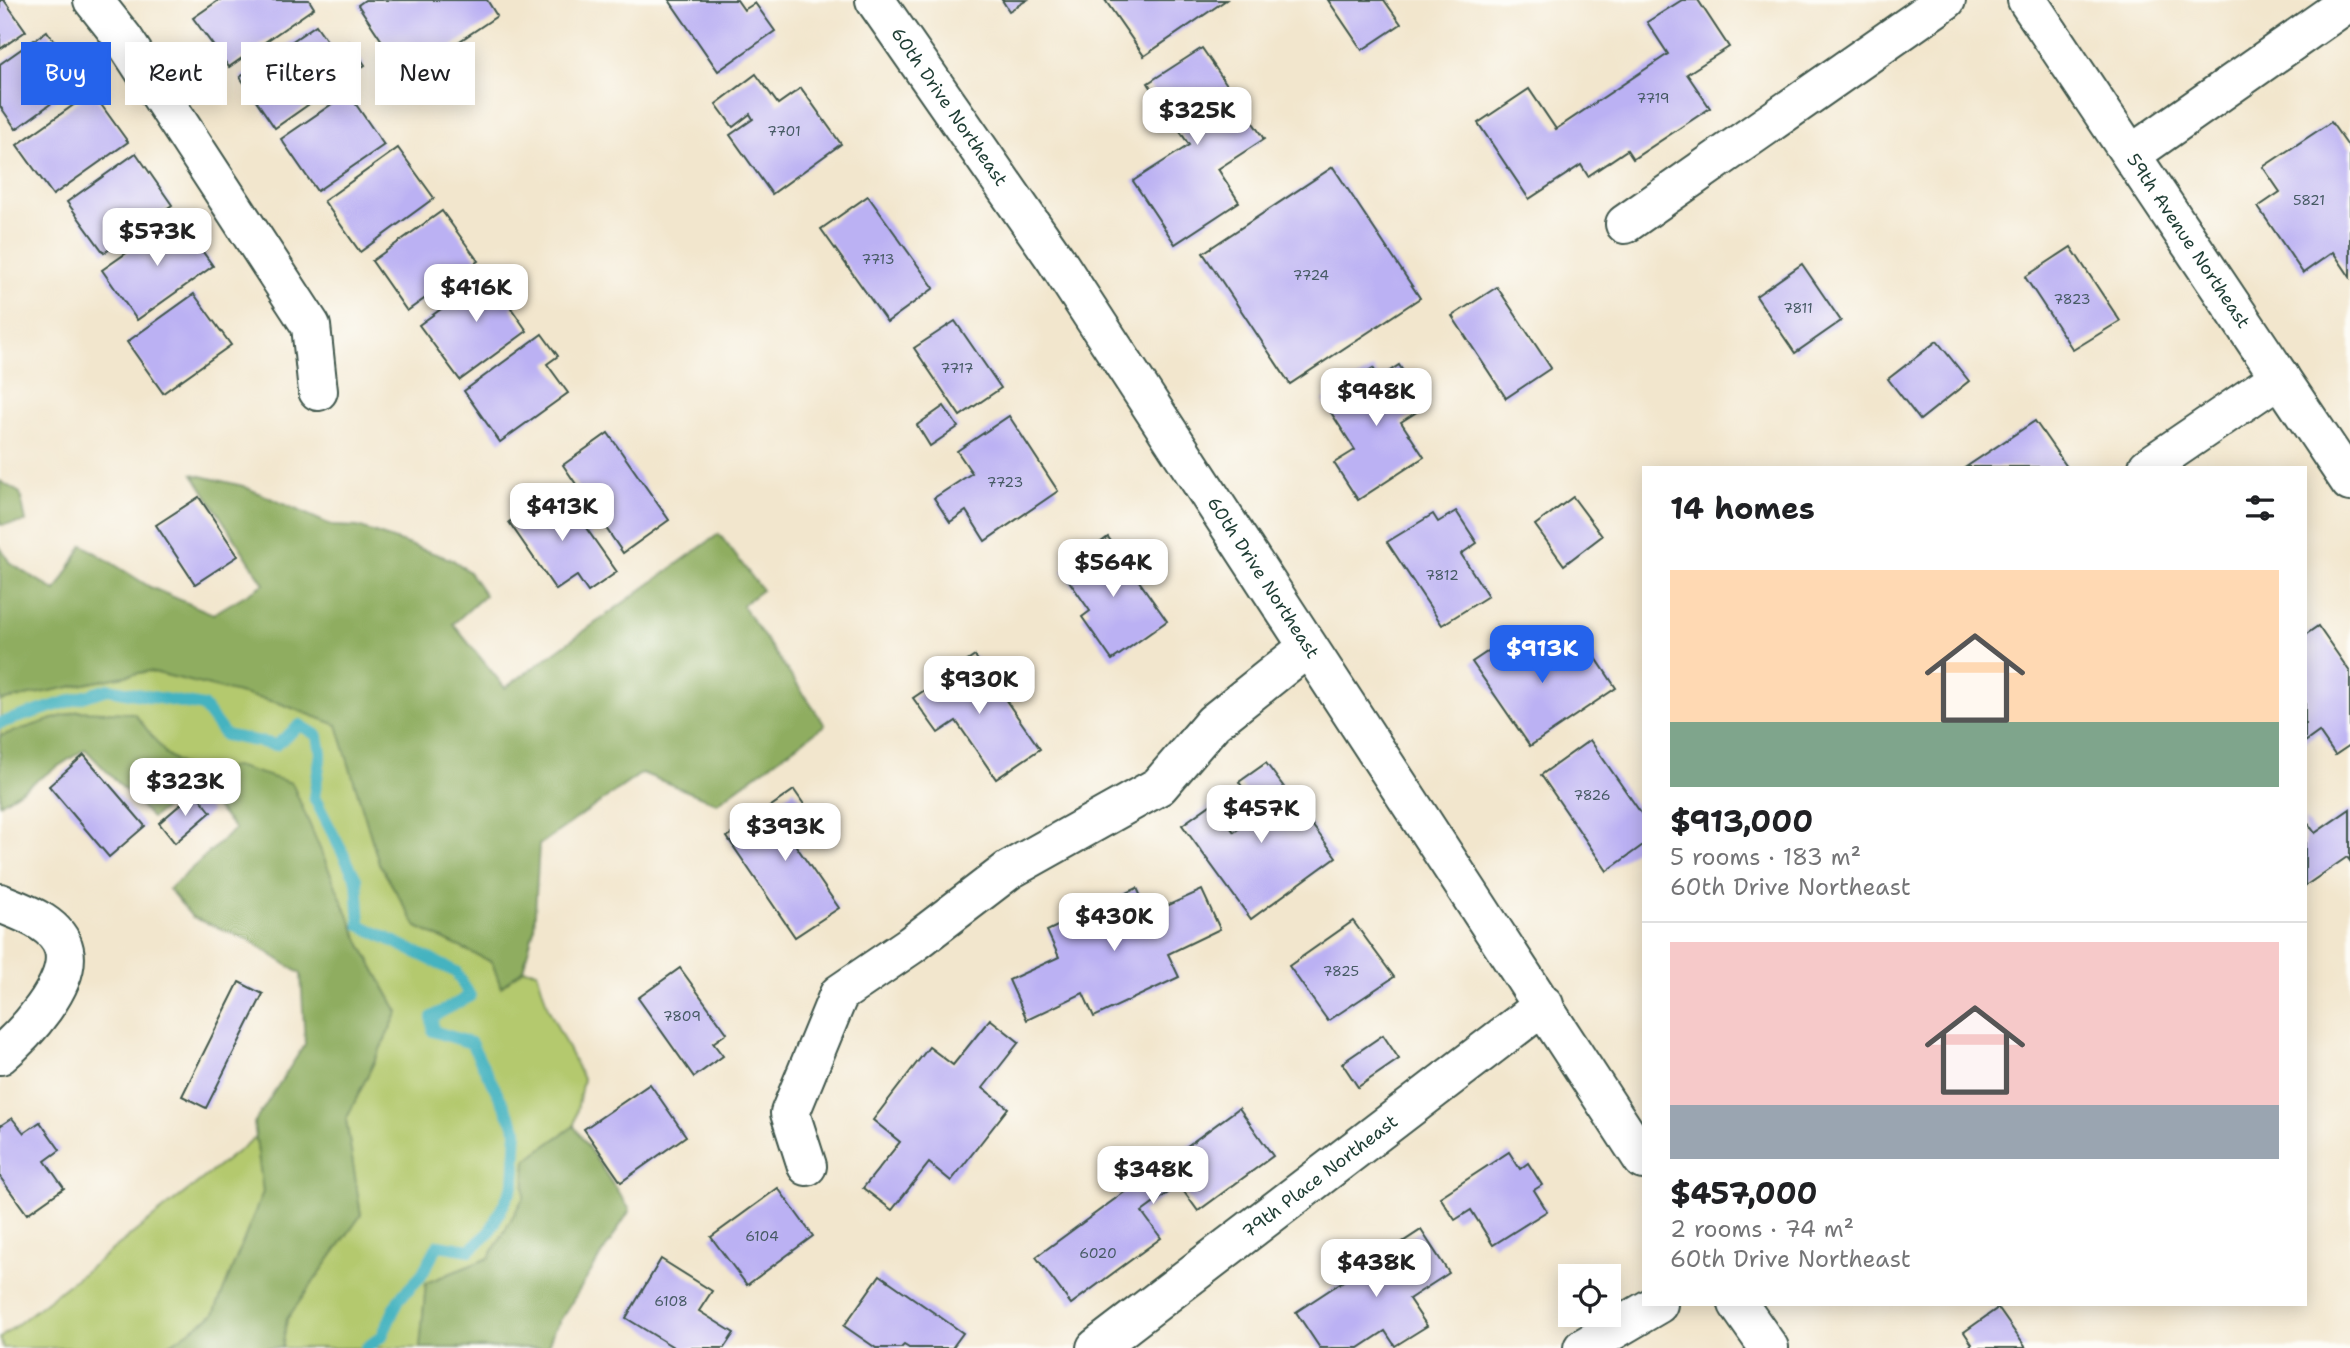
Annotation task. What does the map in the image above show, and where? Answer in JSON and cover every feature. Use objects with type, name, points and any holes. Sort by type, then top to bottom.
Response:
[{"type":"street","points":[[93,0],[122,38],[311,326],[318,391]]},
{"type":"street","name":"60th Drive Northeast","points":[[875,0],[1056,260],[1642,1158]]},
{"type":"street","points":[[1625,224],[1946,0]]},
{"type":"street","name":"59th Avenue Northeast","points":[[2027,0],[2350,482]]},
{"type":"street","points":[[2132,154],[2350,1]]},
{"type":"street","points":[[2149,466],[2280,377]]},
{"type":"street","points":[[807,1166],[790,1114],[839,994],[911,945],[1009,870],[1159,786],[1213,723],[1308,646]]},
{"type":"street","points":[[0,903],[32,915],[52,931],[64,950],[62,972],[38,1016],[0,1055]]},
{"type":"street","name":"79th Place Northeast","points":[[1096,1348],[1544,1005]]},
{"type":"street","points":[[1583,1348],[1655,1306]]},
{"type":"street","points":[[1739,1306],[1769,1348]]},
{"type":"green space","points":[[193,474],[243,486],[333,526],[358,527],[453,560],[469,572],[485,595],[453,624],[505,688],[719,534],[762,590],[742,605],[825,725],[717,803],[642,773],[539,845],[534,929],[523,969],[501,987],[492,962],[417,927],[379,863],[337,725],[279,703],[149,671],[0,701],[0,547],[10,563],[56,591],[83,545],[150,587],[213,614],[264,584]]},
{"type":"green space","points":[[0,481],[20,493],[26,522],[0,525]]},
{"type":"green space","points":[[149,671],[279,703],[338,725],[379,863],[417,927],[492,962],[501,987],[523,969],[537,971],[548,1008],[583,1079],[574,1126],[526,1160],[524,1197],[489,1258],[426,1283],[420,1348],[282,1348],[287,1319],[361,1215],[346,1120],[398,1012],[361,945],[326,868],[235,766],[196,775],[166,754],[134,713],[0,736],[0,701]]},
{"type":"green space","points":[[78,711],[134,713],[166,754],[196,775],[235,766],[292,783],[361,945],[398,1012],[346,1120],[361,1215],[287,1319],[282,1348],[165,1348],[214,1314],[263,1192],[254,1123],[305,1044],[301,974],[249,940],[192,917],[169,889],[235,829],[202,791],[189,790],[152,818],[85,749],[0,804],[0,736]]},
{"type":"green space","points":[[574,1126],[630,1210],[554,1330],[547,1348],[420,1348],[426,1283],[489,1258],[524,1197],[526,1160]]},
{"type":"green space","points":[[256,1137],[263,1192],[214,1314],[165,1348],[3,1348],[0,1338]]},
{"type":"building","points":[[0,0],[4,0],[26,31],[0,49]]},
{"type":"building","points":[[219,0],[309,0],[314,8],[265,42],[241,42],[241,59],[229,67],[227,42],[211,42],[193,18]]},
{"type":"building","points":[[365,0],[487,0],[497,16],[458,42],[383,42],[358,5]]},
{"type":"building","points":[[669,0],[737,0],[744,10],[755,3],[775,31],[718,71]]},
{"type":"building","points":[[1002,0],[1027,0],[1009,11]]},
{"type":"building","points":[[1105,0],[1226,0],[1144,56]]},
{"type":"building","points":[[1328,0],[1384,0],[1401,24],[1362,50]]},
{"type":"building","points":[[1682,0],[1698,0],[1729,47],[1687,74],[1710,108],[1633,159],[1627,150],[1588,176],[1581,165],[1529,199],[1478,123],[1529,89],[1556,129],[1668,54],[1647,22]]},
{"type":"building","points":[[316,25],[328,42],[291,42]]},
{"type":"building","points":[[47,31],[55,42],[31,42]]},
{"type":"building","points":[[1202,48],[1264,139],[1218,169],[1239,202],[1175,244],[1133,181],[1189,145],[1148,83]]},
{"type":"building","points":[[21,49],[21,105],[49,105],[16,129],[0,106],[0,64]]},
{"type":"building","points":[[756,74],[778,104],[801,88],[841,144],[772,194],[730,135],[753,119],[750,114],[733,127],[716,104]]},
{"type":"building","points":[[74,105],[101,105],[128,142],[53,195],[17,145]]},
{"type":"building","points":[[259,105],[308,105],[275,128]]},
{"type":"building","points":[[331,105],[356,105],[384,145],[317,191],[281,139]]},
{"type":"building","points":[[2331,122],[2350,149],[2350,277],[2333,252],[2303,273],[2258,207],[2280,192],[2263,167]]},
{"type":"building","points":[[398,148],[434,198],[360,252],[324,201]]},
{"type":"building","points":[[136,153],[172,205],[104,253],[67,202]]},
{"type":"building","points":[[1333,167],[1420,298],[1290,384],[1203,253]]},
{"type":"building","points":[[868,196],[934,288],[887,322],[821,229]]},
{"type":"building","points":[[442,211],[478,261],[407,311],[372,261]]},
{"type":"building","points":[[178,217],[213,266],[137,320],[102,270]]},
{"type":"building","points":[[2071,247],[2120,321],[2073,350],[2025,277]]},
{"type":"building","points":[[1802,264],[1841,321],[1795,353],[1756,296]]},
{"type":"building","points":[[499,267],[523,299],[511,308],[527,331],[460,380],[419,325]]},
{"type":"building","points":[[1497,287],[1551,368],[1506,398],[1452,316]]},
{"type":"building","points":[[194,294],[231,345],[163,393],[127,342]]},
{"type":"building","points":[[955,321],[1001,388],[960,416],[914,348]]},
{"type":"building","points":[[542,334],[558,356],[547,364],[568,393],[500,442],[464,391]]},
{"type":"building","points":[[1937,341],[1969,381],[1920,420],[1888,379]]},
{"type":"building","points":[[1399,365],[1426,406],[1401,422],[1424,457],[1358,500],[1334,463],[1355,450],[1323,400],[1373,368],[1379,378]]},
{"type":"building","points":[[944,406],[958,427],[930,446],[917,425]]},
{"type":"building","points":[[1009,416],[1058,491],[985,541],[966,511],[950,522],[934,498],[972,473],[957,451]]},
{"type":"building","points":[[2035,421],[2066,466],[1968,466]]},
{"type":"building","points":[[608,433],[669,520],[623,553],[563,465]]},
{"type":"building","points":[[558,488],[617,572],[588,592],[577,576],[556,590],[509,522]]},
{"type":"building","points":[[199,497],[238,556],[195,584],[156,525]]},
{"type":"building","points":[[1573,497],[1602,536],[1564,565],[1535,525]]},
{"type":"building","points":[[1456,511],[1477,543],[1461,554],[1488,596],[1442,625],[1387,542],[1433,514],[1438,522]]},
{"type":"building","points":[[1108,537],[1167,621],[1112,660],[1082,617],[1090,611],[1062,571]]},
{"type":"building","points":[[2318,626],[2350,672],[2350,745],[2335,755],[2319,732],[2307,741],[2307,634]]},
{"type":"building","points":[[1520,630],[1540,660],[1563,645],[1573,660],[1590,649],[1616,688],[1530,746],[1472,662]]},
{"type":"building","points":[[975,656],[1040,749],[996,779],[956,721],[938,733],[913,698]]},
{"type":"building","points":[[1590,740],[1642,815],[1642,846],[1607,871],[1541,775]]},
{"type":"building","points":[[84,755],[145,826],[109,857],[49,786]]},
{"type":"building","points":[[1266,763],[1336,857],[1251,919],[1182,825],[1213,803],[1234,832],[1260,813],[1239,782]]},
{"type":"building","points":[[794,790],[819,826],[794,843],[839,908],[795,937],[727,837]]},
{"type":"building","points":[[195,792],[211,812],[175,843],[159,823]]},
{"type":"building","points":[[2350,809],[2350,861],[2347,857],[2307,885],[2307,822],[2315,833]]},
{"type":"building","points":[[1137,888],[1149,914],[1202,890],[1220,929],[1168,954],[1179,977],[1094,1017],[1083,993],[1027,1020],[1009,980],[1059,957],[1047,931]]},
{"type":"building","points":[[1353,921],[1394,977],[1328,1021],[1289,966]]},
{"type":"building","points":[[680,968],[727,1033],[713,1043],[723,1056],[694,1077],[638,998]]},
{"type":"building","points":[[239,982],[263,994],[206,1108],[182,1096]]},
{"type":"building","points":[[990,1019],[1019,1042],[983,1088],[1008,1108],[951,1181],[929,1163],[892,1210],[863,1188],[900,1142],[873,1120],[929,1047],[953,1065]]},
{"type":"building","points":[[1383,1035],[1399,1059],[1358,1087],[1342,1063]]},
{"type":"building","points":[[650,1084],[686,1136],[621,1182],[584,1129]]},
{"type":"building","points":[[1239,1108],[1273,1156],[1198,1211],[1179,1185],[1142,1212],[1161,1238],[1071,1304],[1036,1257]]},
{"type":"building","points":[[12,1118],[24,1133],[40,1122],[60,1150],[45,1161],[64,1188],[27,1214],[0,1177],[0,1126]]},
{"type":"building","points":[[1509,1152],[1520,1169],[1528,1163],[1542,1185],[1534,1190],[1547,1211],[1493,1245],[1471,1210],[1455,1220],[1440,1197]]},
{"type":"building","points":[[778,1188],[813,1236],[747,1285],[711,1237]]},
{"type":"building","points":[[1421,1230],[1449,1273],[1409,1299],[1427,1326],[1395,1346],[1385,1331],[1359,1348],[1320,1348],[1296,1312]]},
{"type":"building","points":[[661,1259],[712,1291],[699,1311],[734,1333],[724,1348],[675,1348],[626,1318]]},
{"type":"building","points":[[880,1275],[963,1333],[952,1348],[909,1348],[904,1345],[901,1348],[876,1348],[844,1326]]},
{"type":"building","points":[[1998,1308],[2026,1348],[1967,1348],[1972,1344],[1964,1332]]},
{"type":"waterway","points":[[0,723],[108,689],[203,706],[225,735],[276,745],[300,725],[318,736],[321,753],[314,797],[357,881],[360,925],[456,972],[470,996],[432,1017],[433,1031],[471,1043],[517,1130],[514,1184],[489,1233],[470,1250],[438,1245],[421,1276],[399,1299],[382,1336],[366,1348]]}]
